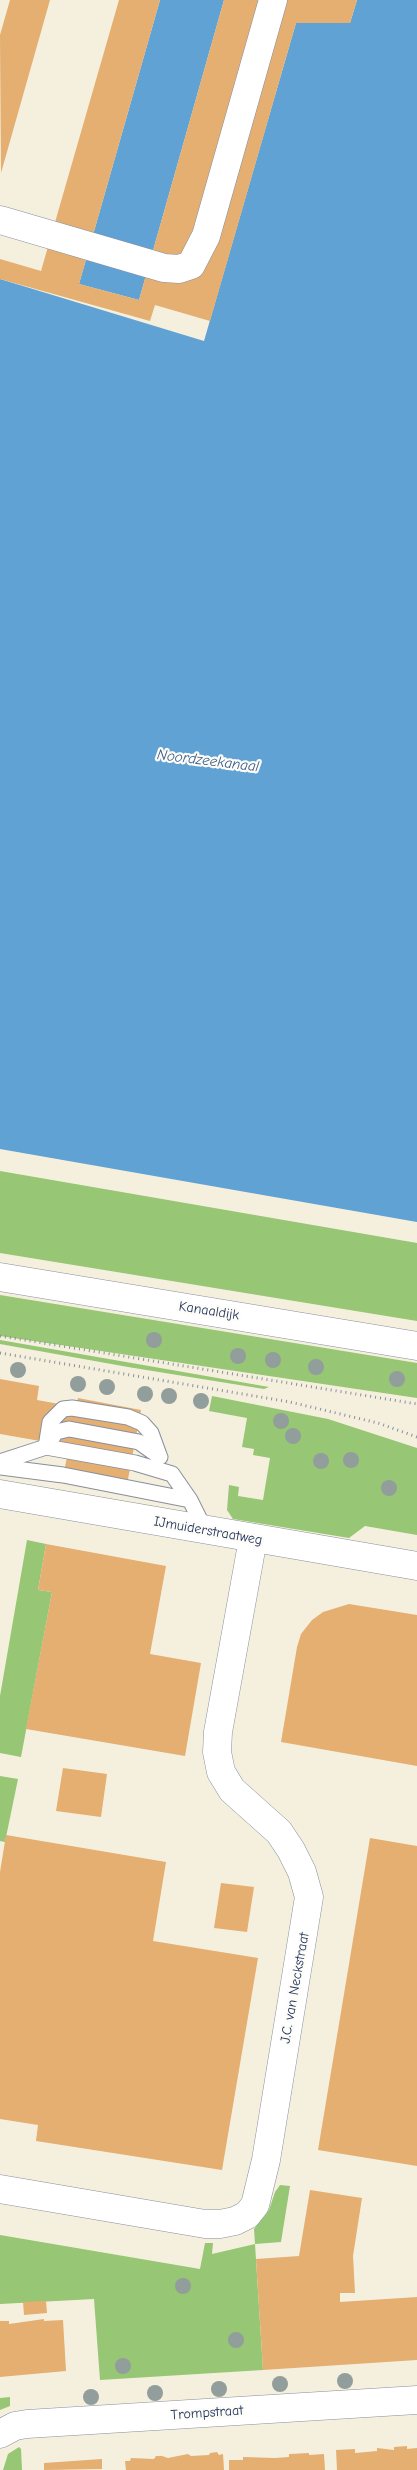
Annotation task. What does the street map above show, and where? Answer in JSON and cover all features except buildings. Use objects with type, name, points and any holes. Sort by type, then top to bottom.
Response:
[{"type":"street","points":[[0,220],[164,268],[179,269],[191,265],[206,236],[273,0]]},
{"type":"street","name":"Kanaaldijk","points":[[0,1277],[417,1346]]},
{"type":"street","name":"IJmuiderstraatweg","points":[[0,1494],[417,1566]]},
{"type":"street","name":"J.C. van Neckstraat","points":[[0,2189],[212,2224],[235,2221],[247,2215],[255,2205],[266,2160],[309,1896],[302,1872],[291,1850],[279,1832],[232,1790],[221,1772],[217,1752],[218,1732],[253,1539]]},
{"type":"street","name":"Trompstraat","points":[[0,2434],[15,2426],[26,2424],[417,2400]]},
{"type":"lane","points":[[46,1447],[50,1422],[63,1409],[72,1408],[128,1417],[142,1423],[151,1433],[159,1455],[190,1500],[205,1530]]},
{"type":"lane","points":[[46,1447],[56,1432],[69,1429],[139,1442],[159,1455]]},
{"type":"lane","points":[[0,1462],[46,1447],[135,1463],[172,1474]]},
{"type":"lane","points":[[0,1467],[63,1475],[190,1500]]},
{"type":"path","points":[[0,1336],[417,1404]]},
{"type":"path","points":[[0,1353],[290,1402],[369,1421],[417,1438]]},
{"type":"green space","points":[[0,1171],[417,1243],[417,1321],[0,1253]]},
{"type":"green space","points":[[0,1295],[417,1363],[417,1398],[0,1336]]},
{"type":"green space","points":[[0,1340],[269,1387],[264,1389],[128,1367],[0,1344]]},
{"type":"green space","points":[[212,1396],[328,1419],[417,1448],[417,1535],[365,1526],[349,1538],[233,1519],[227,1510],[229,1485],[239,1487],[238,1496],[263,1500],[270,1458],[253,1455],[254,1449],[242,1447],[247,1418],[209,1411]]},
{"type":"green space","points":[[27,1540],[46,1544],[38,1590],[52,1592],[21,1757],[0,1753],[0,1696]]},
{"type":"green space","points":[[0,1776],[18,1779],[5,1842],[0,1841]]},
{"type":"green space","points":[[280,2185],[290,2186],[281,2242],[255,2244],[254,2229],[269,2210],[275,2192]]},
{"type":"green space","points":[[0,2235],[200,2269],[205,2243],[213,2243],[212,2254],[255,2244],[263,2370],[100,2380],[94,2299],[0,2304]]},
{"type":"green space","points":[[10,2397],[10,2406],[0,2410],[0,2398]]},
{"type":"green space","points":[[19,2447],[21,2449],[22,2470],[3,2470],[8,2454]]},
{"type":"water","points":[[160,0],[224,0],[139,300],[79,284]]},
{"type":"water","name":"Noordzeekanaal","points":[[357,0],[417,0],[417,1222],[0,1149],[0,279],[204,341],[296,23],[350,23]]}]
